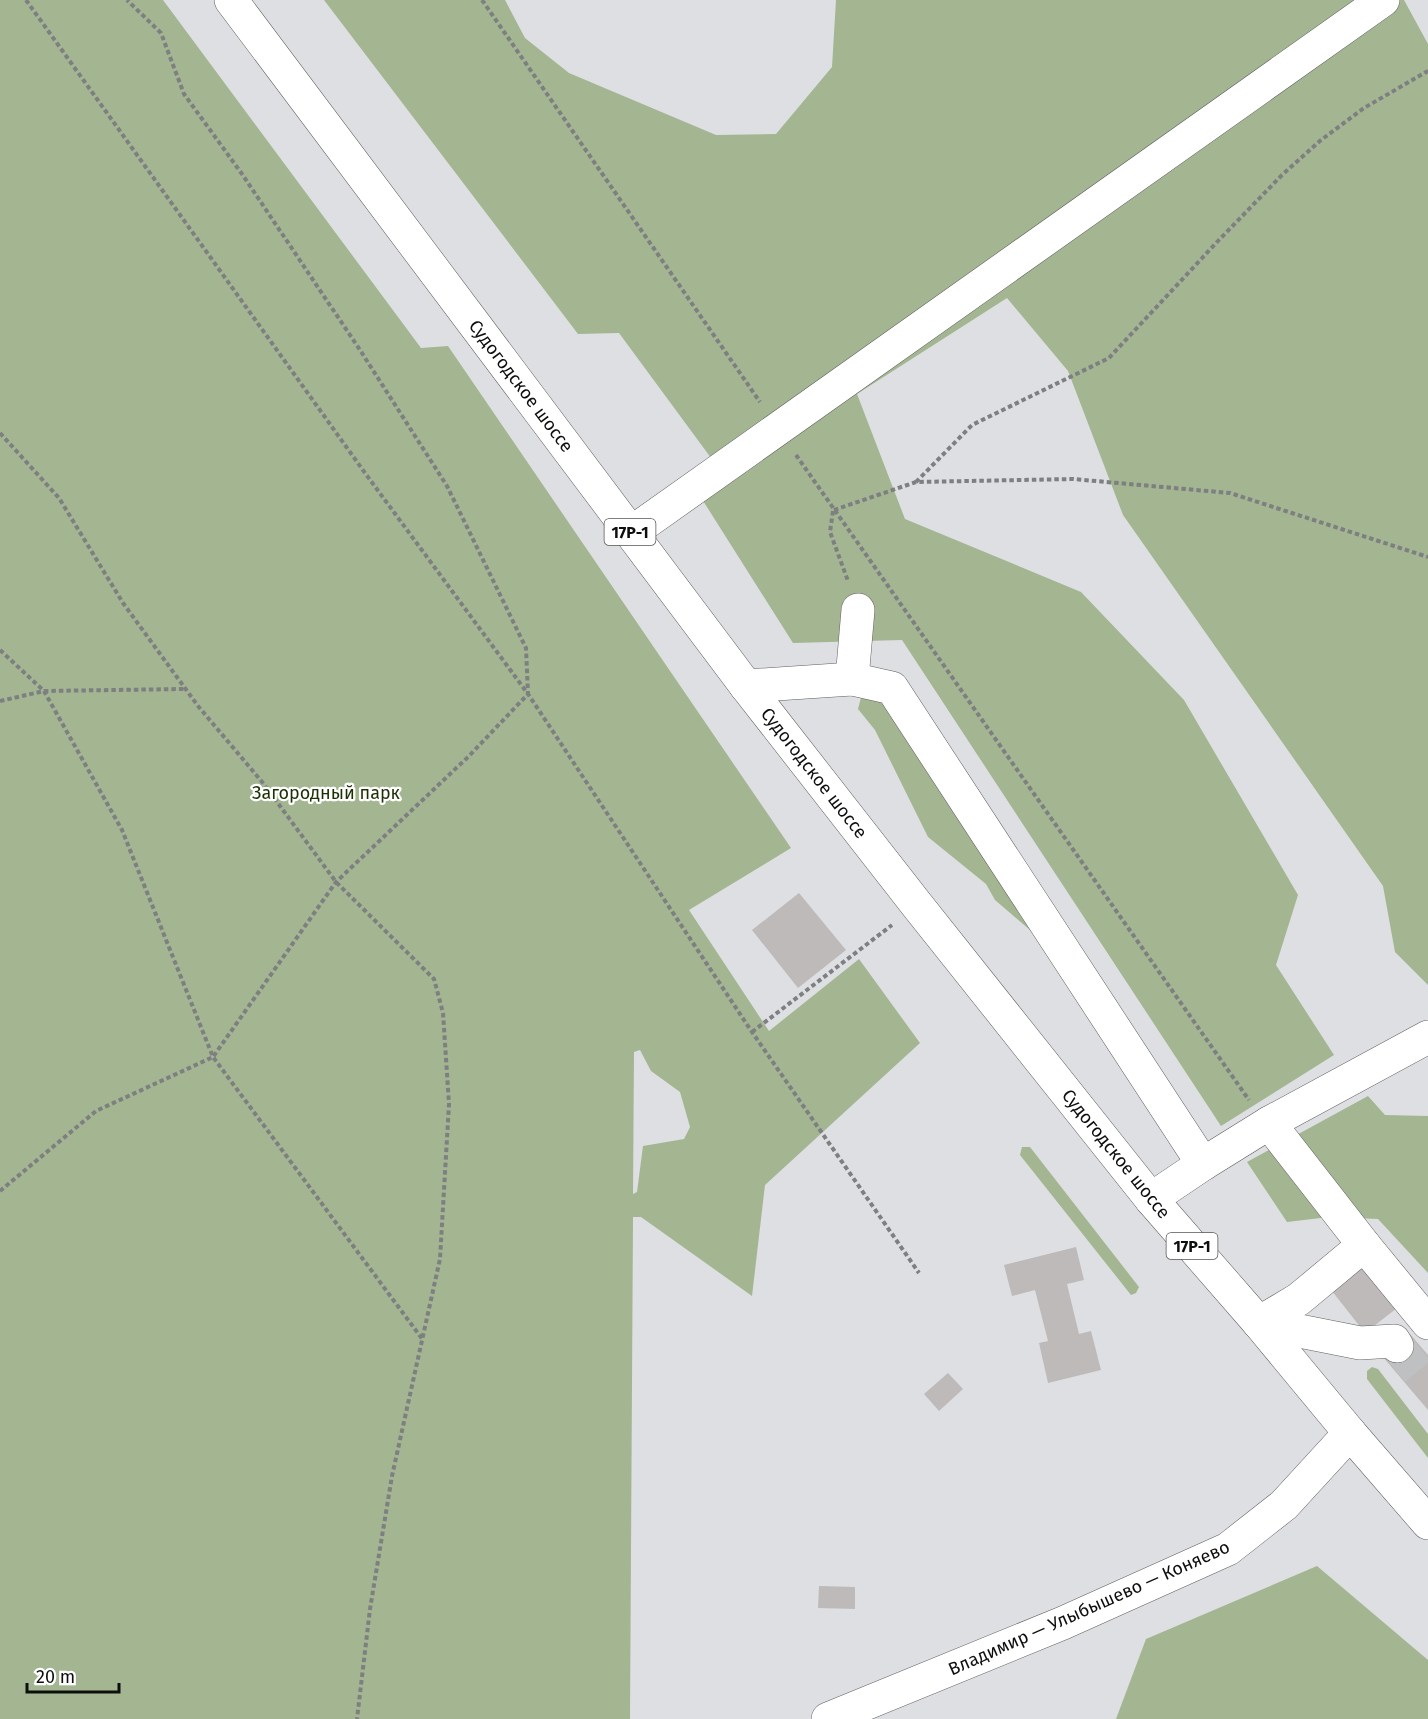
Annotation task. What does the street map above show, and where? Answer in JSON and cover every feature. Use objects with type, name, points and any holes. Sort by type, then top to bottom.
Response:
[{"type":"main road","name":"Судогодское шоссе","points":[[231,0],[746,686],[917,905],[1151,1199],[1428,1523]]},
{"type":"main road","points":[[631,533],[1383,0]]},
{"type":"main road","points":[[852,679],[858,610]]},
{"type":"main road","points":[[746,686],[852,679],[892,688],[1203,1164]]},
{"type":"main road","points":[[1151,1199],[1269,1123],[1428,1037]]},
{"type":"main road","points":[[1269,1123],[1428,1323]]},
{"type":"main road","points":[[1259,1323],[1299,1299],[1364,1245]]},
{"type":"main road","points":[[1259,1323],[1360,1343],[1394,1341],[1397,1346]]},
{"type":"main road","name":"Владимир — Улыбышево — Коняево","points":[[828,1719],[1063,1623],[1228,1549],[1284,1505],[1350,1433]]},
{"type":"path","points":[[26,0],[365,473],[528,694],[752,1032],[919,1273]]},
{"type":"path","points":[[0,1191],[96,1111],[213,1057],[336,882],[469,756],[528,694],[526,648],[447,486],[328,301],[242,174],[184,94],[161,33],[127,0]]},
{"type":"path","points":[[482,0],[834,510],[1242,1092],[1269,1123]]},
{"type":"path","points":[[916,482],[972,425],[1109,358],[1216,242],[1282,175],[1321,140],[1364,108],[1428,71]]},
{"type":"path","points":[[0,433],[59,498],[123,603],[185,689],[263,783],[336,882],[434,979],[443,1013],[449,1104],[440,1259],[390,1487],[370,1609],[357,1719]]},
{"type":"path","points":[[834,510],[916,482],[1073,479],[1230,493],[1428,557]]},
{"type":"path","points":[[834,510],[830,532],[858,610]]},
{"type":"path","points":[[0,650],[44,691],[122,830],[213,1057],[423,1340]]},
{"type":"path","points":[[0,701],[44,691],[185,689]]},
{"type":"path","points":[[752,1032],[917,905]]},
{"type":"green space","name":"Загородный парк","points":[[0,0],[163,0],[421,348],[448,346],[791,848],[689,910],[769,1031],[859,959],[920,1043],[765,1185],[752,1296],[641,1217],[633,1217],[630,1719],[0,1719]],"holes":[[[640,1050],[651,1071],[680,1092],[690,1127],[684,1139],[643,1146],[637,1192],[633,1194],[634,1052]]]},
{"type":"green space","points":[[324,0],[505,0],[525,38],[569,73],[716,135],[776,134],[832,67],[836,0],[1404,0],[1428,44],[1428,985],[1395,952],[1383,886],[1123,515],[1068,371],[1007,298],[857,394],[905,519],[1081,592],[1184,700],[1298,895],[1276,965],[1334,1055],[1221,1126],[902,640],[793,643],[700,496],[714,462],[619,333],[578,334]]},
{"type":"green space","points":[[863,690],[898,710],[1075,985],[1055,968],[1030,930],[995,900],[986,884],[928,837],[875,730],[858,709]]},
{"type":"green space","points":[[1368,1096],[1385,1115],[1428,1116],[1428,1273],[1378,1219],[1329,1217],[1287,1222],[1247,1162]]},
{"type":"green space","points":[[1022,1147],[1030,1147],[1139,1287],[1136,1293],[1131,1295],[1020,1155]]},
{"type":"green space","points":[[1372,1367],[1378,1369],[1428,1434],[1428,1458],[1367,1379],[1367,1371]]},
{"type":"green space","points":[[1317,1566],[1428,1660],[1428,1719],[1116,1719],[1146,1639]]},
{"type":"building","points":[[799,893],[846,950],[798,988],[752,930]]},
{"type":"building","points":[[1076,1247],[1084,1280],[1067,1284],[1079,1334],[1091,1331],[1101,1370],[1048,1383],[1039,1343],[1048,1341],[1035,1290],[1012,1296],[1004,1265]]},
{"type":"building","points":[[1364,1266],[1397,1308],[1365,1333],[1332,1291]]},
{"type":"building","points":[[1410,1334],[1428,1355],[1428,1410],[1383,1357]]},
{"type":"building","points":[[948,1373],[963,1389],[939,1411],[924,1394]]},
{"type":"building","points":[[819,1586],[855,1587],[855,1609],[818,1608]]},
{"type":"tunnel","points":[[1397,1346],[1428,1384]]}]
